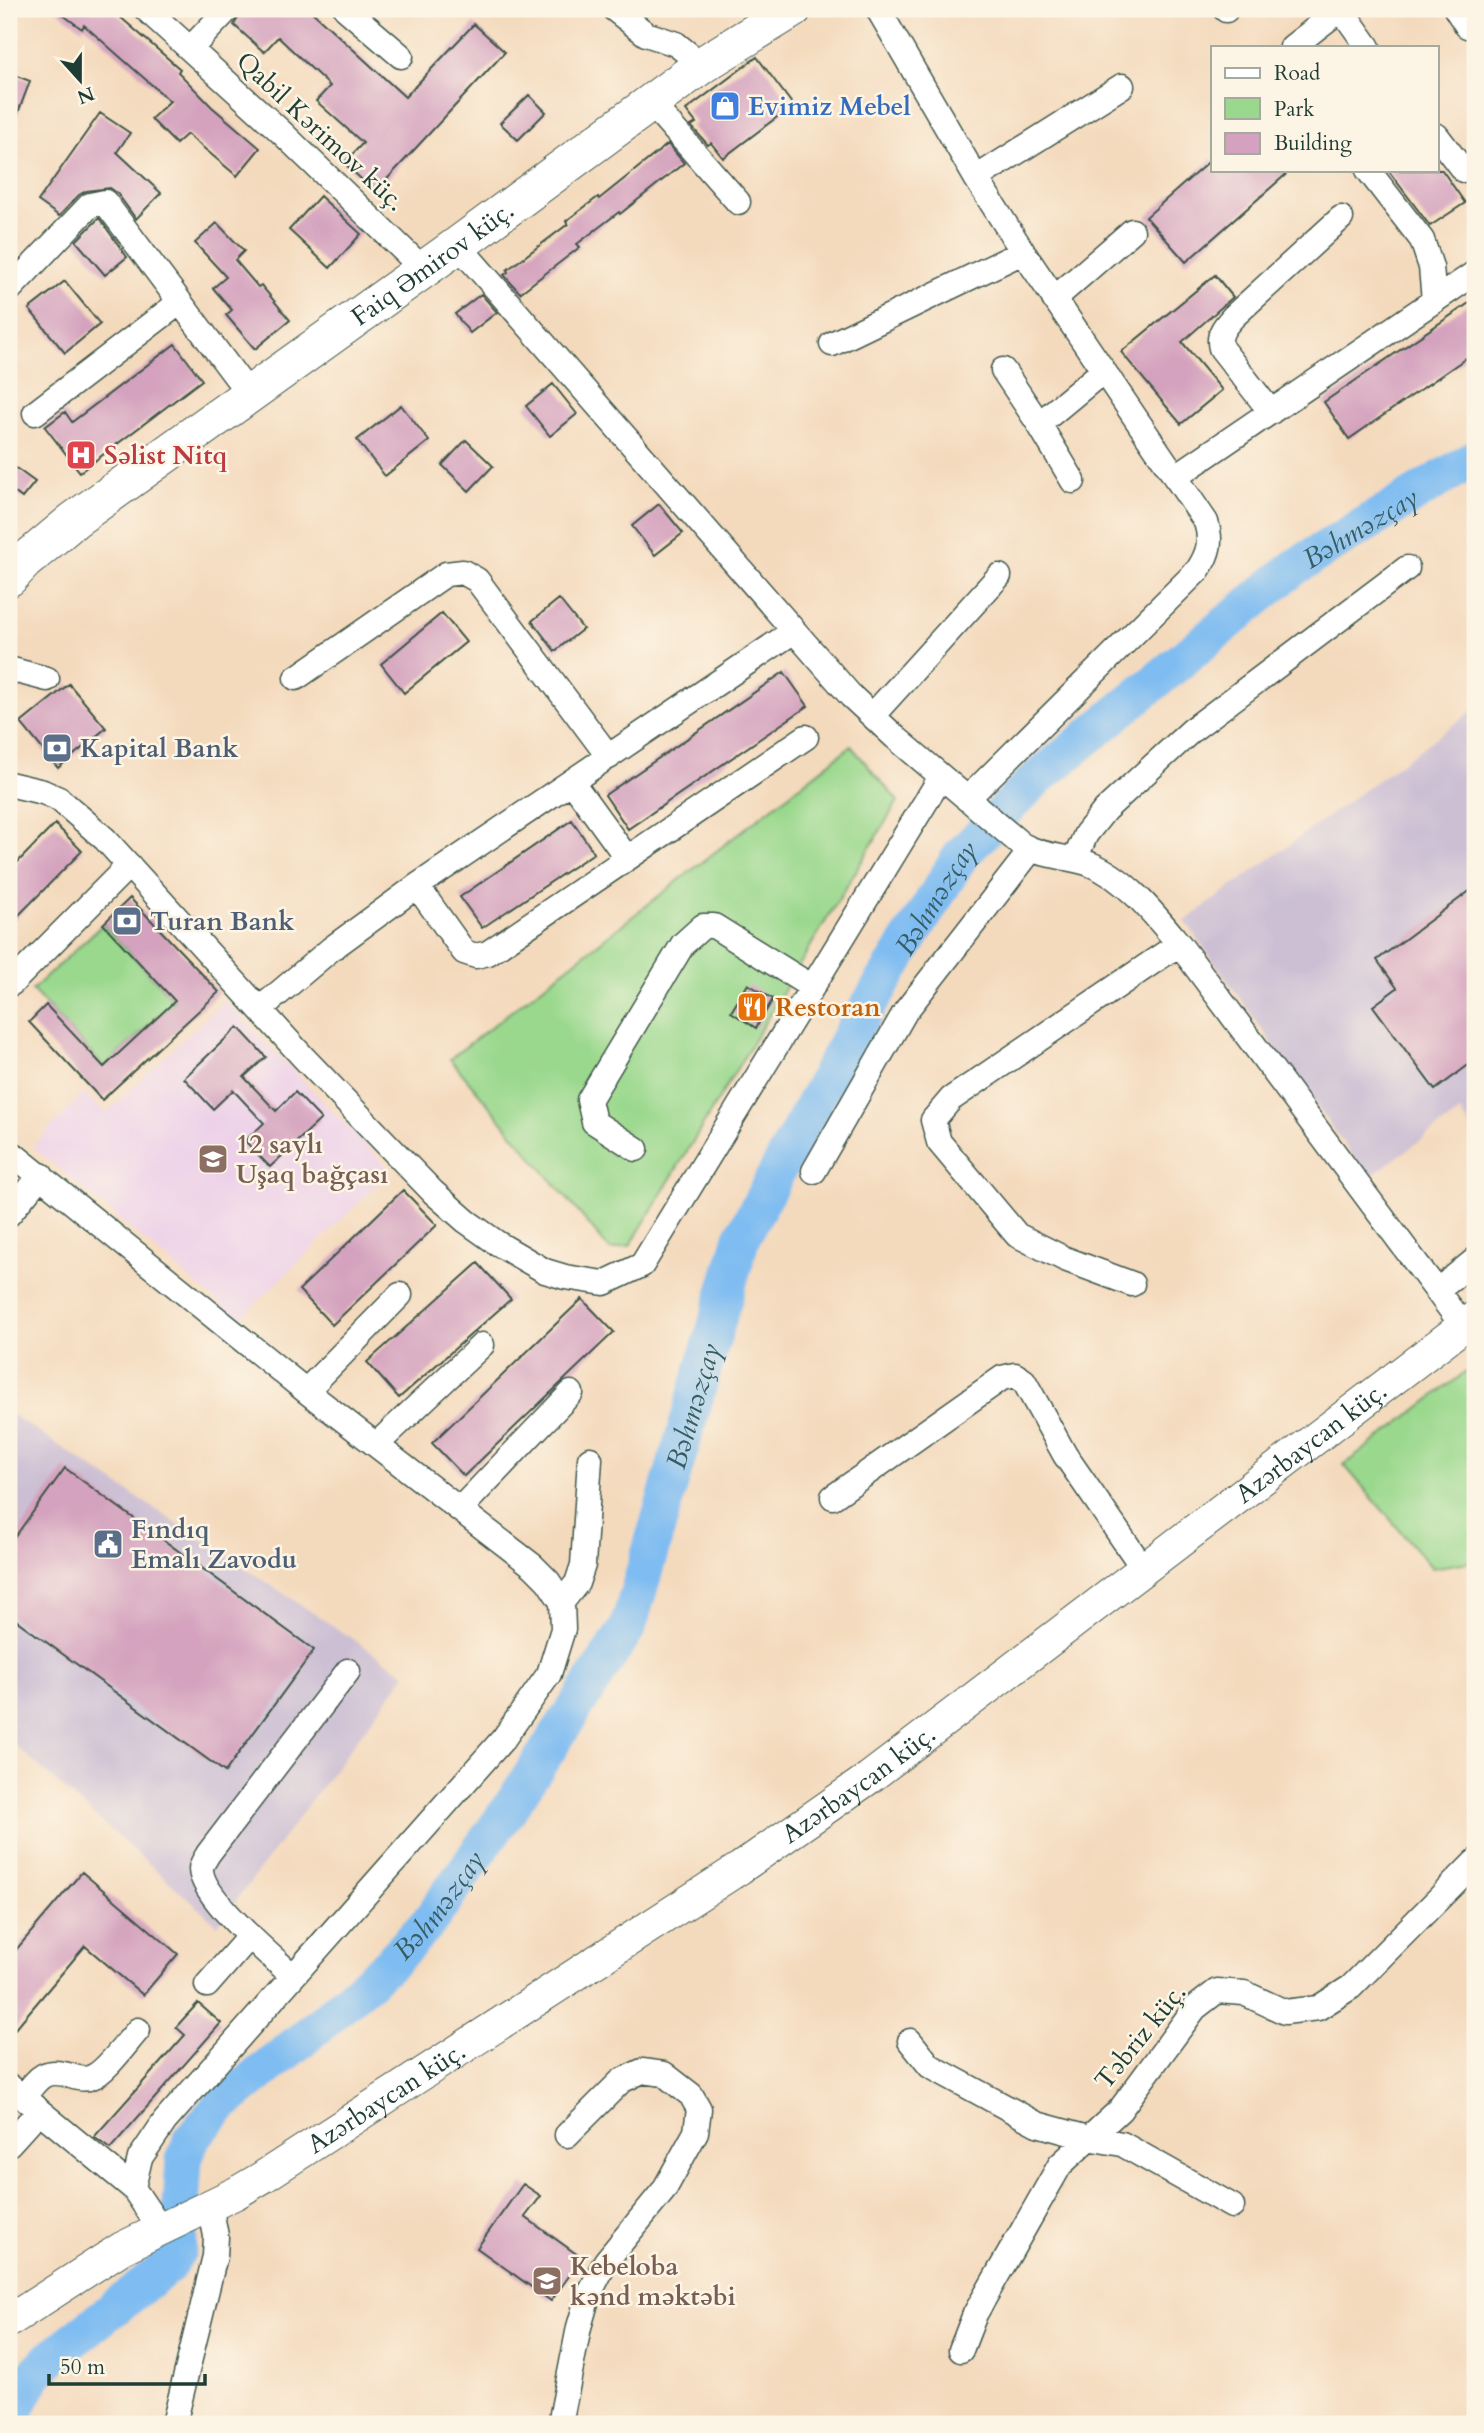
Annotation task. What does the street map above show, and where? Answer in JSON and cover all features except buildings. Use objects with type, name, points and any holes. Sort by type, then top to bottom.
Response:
[{"type":"highway","name":"Faiq Əmirov küç.","points":[[74,520],[458,245],[702,65],[793,9]]},
{"type":"highway","points":[[9,552],[74,520]]},
{"type":"highway","points":[[9,578],[24,561],[74,520]]},
{"type":"main road","name":"Azərbaycan küç.","points":[[160,2228],[263,2177],[751,1860],[869,1778],[1469,1322]]},
{"type":"main road","points":[[9,2321],[103,2260],[160,2228]]},
{"type":"street","name":"Qabil Kərimov küç.","points":[[146,9],[278,129],[423,268]]},
{"type":"street","points":[[190,49],[228,9]]},
{"type":"street","points":[[346,9],[401,57]]},
{"type":"street","points":[[614,9],[646,34],[676,44],[702,65]]},
{"type":"street","points":[[877,9],[1023,253],[1206,522],[1210,537],[1208,556],[1198,570],[972,803]]},
{"type":"street","points":[[1293,46],[1341,9],[1367,46]]},
{"type":"street","points":[[976,178],[1122,86]]},
{"type":"street","points":[[651,103],[738,202]]},
{"type":"street","points":[[1438,137],[1462,170]]},
{"type":"street","points":[[1370,172],[1422,240],[1431,267],[1434,301]]},
{"type":"street","points":[[9,290],[90,205],[105,202],[249,394]]},
{"type":"street","points":[[1271,412],[1221,348],[1219,340],[1224,327],[1234,316],[1341,218]]},
{"type":"street","points":[[1055,299],[1132,231]]},
{"type":"street","points":[[458,245],[794,631],[872,716],[1026,848],[1093,865],[1148,906],[1437,1291],[1469,1322]]},
{"type":"street","points":[[832,344],[1023,253]]},
{"type":"street","points":[[1175,477],[1475,273]]},
{"type":"street","points":[[35,413],[180,302]]},
{"type":"street","points":[[1003,370],[1073,481]]},
{"type":"street","points":[[1039,424],[1103,371]]},
{"type":"street","points":[[1075,859],[1086,834],[1105,810],[1192,730],[1407,568]]},
{"type":"street","points":[[296,678],[446,574],[463,572],[477,580],[609,757]]},
{"type":"street","points":[[872,716],[999,576]]},
{"type":"street","points":[[260,1009],[331,949],[417,886],[794,631]]},
{"type":"street","points":[[9,669],[47,679]]},
{"type":"street","points":[[417,886],[464,952],[476,956],[488,953],[806,737]]},
{"type":"street","points":[[9,784],[43,792],[59,799],[81,816],[433,1192],[466,1221],[496,1243],[545,1271],[604,1283],[642,1265],[941,777]]},
{"type":"street","points":[[572,782],[627,859]]},
{"type":"street","points":[[814,1171],[905,1012],[1026,848]]},
{"type":"street","points":[[12,983],[129,865]]},
{"type":"street","points":[[636,1149],[594,1122],[589,1100],[683,944],[703,926],[714,926],[812,987]]},
{"type":"street","points":[[1132,1284],[1065,1259],[1017,1235],[939,1142],[933,1120],[951,1099],[1179,944]]},
{"type":"street","points":[[9,1150],[306,1391],[533,1566],[548,1581],[562,1602],[563,1629],[559,1648],[549,1674],[529,1704],[504,1738],[165,2121],[140,2158],[133,2188]]},
{"type":"street","points":[[9,1214],[41,1175]]},
{"type":"street","points":[[1437,1291],[1475,1260]]},
{"type":"street","points":[[306,1391],[400,1295]]},
{"type":"street","points":[[376,1445],[482,1345]]},
{"type":"street","points":[[833,1496],[1002,1378],[1015,1375],[1024,1381],[1065,1455],[1143,1568]]},
{"type":"street","points":[[461,1508],[571,1393]]},
{"type":"street","points":[[562,1602],[577,1583],[583,1565],[590,1459]]},
{"type":"street","points":[[293,1976],[227,1913],[205,1882],[201,1867],[208,1854],[348,1671]]},
{"type":"street","name":"Təbriz küç.","points":[[961,2350],[975,2314],[1060,2165],[1119,2110],[1195,2008],[1217,1991],[1244,1993],[1285,2011],[1318,2008],[1351,1987],[1475,1862]]},
{"type":"street","points":[[207,1985],[250,1936]]},
{"type":"street","points":[[9,2144],[23,2098],[38,2078],[50,2072],[92,2078],[102,2071],[138,2030]]},
{"type":"street","points":[[910,2041],[930,2066],[1037,2124],[1122,2144],[1232,2206]]},
{"type":"street","points":[[560,2424],[579,2327],[588,2296],[606,2261],[664,2190],[696,2132],[699,2109],[691,2095],[664,2074],[642,2071],[621,2081],[567,2135]]},
{"type":"street","points":[[23,2098],[133,2188],[160,2228]]},
{"type":"street","points":[[174,2424],[215,2256],[216,2236],[210,2205]]},
{"type":"shaded area","points":[[1475,709],[1475,1133],[1460,1112],[1368,1178],[1185,921]]},
{"type":"shaded area","name":"12 saylı Uşaq bağçası","points":[[224,1000],[391,1171],[239,1320],[33,1147],[84,1092],[106,1113]]},
{"type":"shaded area","name":"Fındıq Emalı Zavodu","points":[[9,1413],[406,1674],[218,1925],[9,1740]]},
{"type":"green space","points":[[851,746],[898,801],[630,1246],[610,1250],[450,1059]]},
{"type":"green space","points":[[103,924],[175,1001],[104,1067],[32,990]]},
{"type":"green space","points":[[1475,1365],[1475,1561],[1432,1568],[1344,1465]]},
{"type":"waterway","name":"Bəhməzçay","points":[[9,2423],[33,2376],[53,2356],[168,2266],[178,2250],[184,2160],[191,2140],[220,2106],[316,2028],[393,1960],[428,1923],[509,1809],[628,1627],[742,1237],[850,1036],[961,855],[1033,782],[1295,567],[1475,458]]},
{"type":"place","name":"Evimiz Mebel","points":[[725,106]]},
{"type":"place","name":"Səlist Nitq","points":[[81,455]]},
{"type":"place","name":"Kapital Bank","points":[[57,748]]},
{"type":"place","name":"Turan Bank","points":[[127,921]]},
{"type":"place","name":"Restoran","points":[[752,1007]]},
{"type":"place","name":"12 saylı Uşaq bağçası","points":[[213,1159]]},
{"type":"place","name":"Fındıq Emalı Zavodu","points":[[108,1544]]},
{"type":"place","name":"Kebeloba kənd məktəbi","points":[[547,2281]]}]
